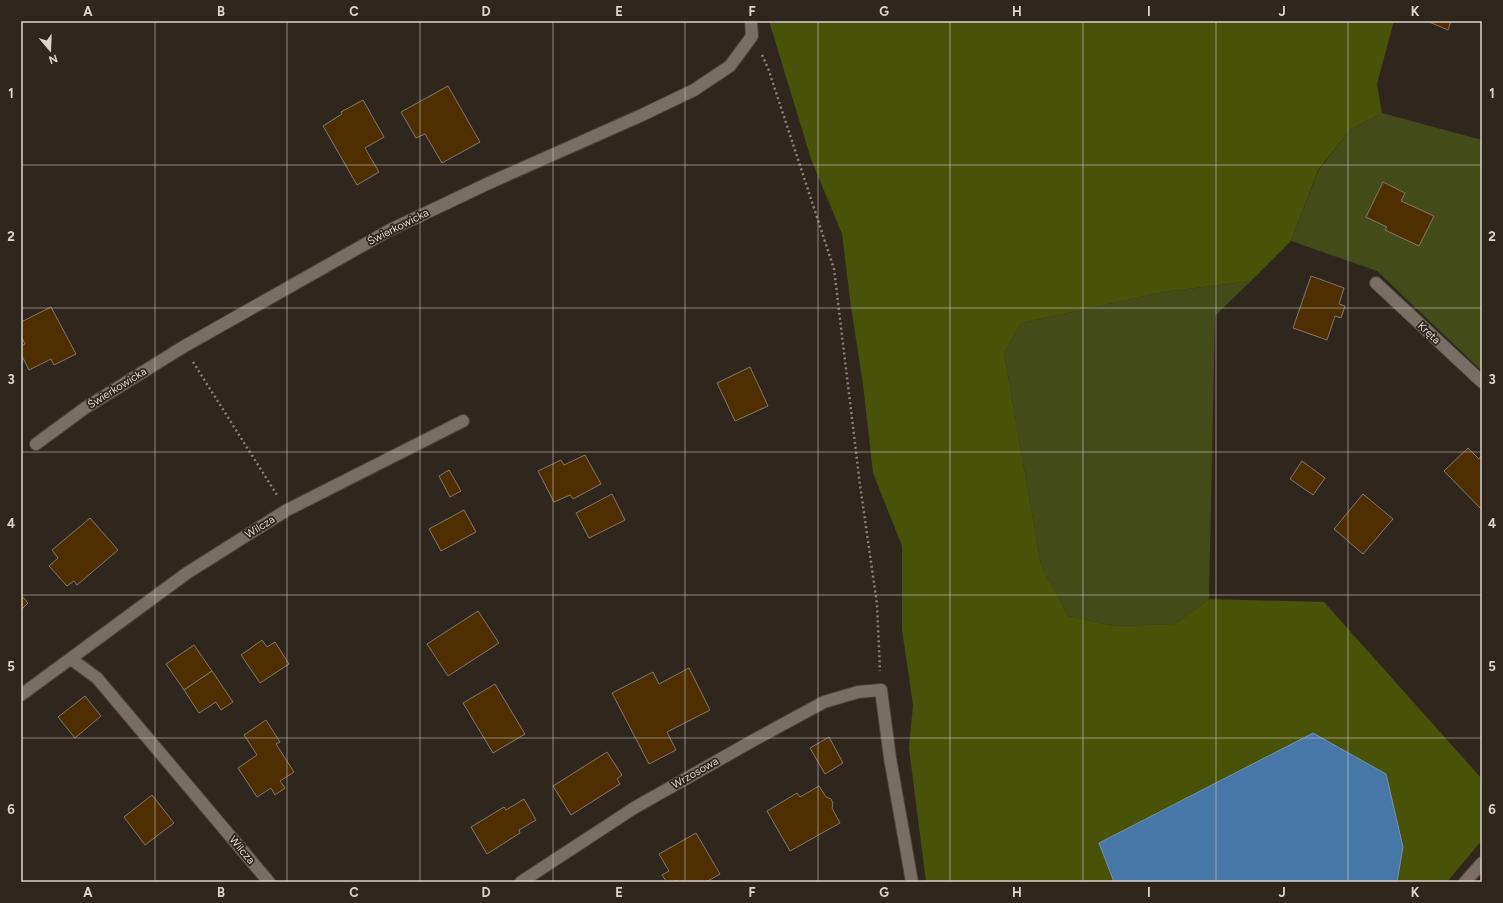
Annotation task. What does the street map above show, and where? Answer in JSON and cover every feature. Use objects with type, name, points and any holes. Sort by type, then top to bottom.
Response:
[{"type":"street","points":[[751,21],[752,36]]},
{"type":"street","name":"Świerkowicka","points":[[36,444],[85,408],[183,347],[390,230],[489,182],[642,115],[694,90],[730,66],[752,36]]},
{"type":"street","name":"Kręta","points":[[1376,283],[1482,382]]},
{"type":"street","name":"Wilcza","points":[[21,695],[187,573],[287,510],[463,420]]},
{"type":"street","name":"Wilcza","points":[[72,659],[97,678],[269,882]]},
{"type":"street","points":[[881,690],[890,758],[912,882]]},
{"type":"street","name":"Wrzosowa","points":[[521,882],[634,808],[824,702],[858,692],[881,690]]},
{"type":"street","points":[[1464,882],[1482,863]]},
{"type":"path","points":[[752,36],[768,68],[834,269],[860,485],[877,604],[881,690]]},
{"type":"path","points":[[183,347],[287,510]]},
{"type":"green space","points":[[769,21],[1394,21],[1377,84],[1382,113],[1350,130],[1318,170],[1291,241],[1251,281],[1164,292],[1021,323],[1004,353],[1041,565],[1068,616],[1115,626],[1175,624],[1209,599],[1324,602],[1482,779],[1482,840],[1447,882],[1397,882],[1403,847],[1313,733],[1099,843],[1114,882],[926,882],[909,748],[913,705],[902,630],[902,546],[873,473],[863,384],[851,307],[842,234],[811,159]]},
{"type":"green space","points":[[1382,113],[1482,140],[1482,371],[1377,271],[1291,241],[1318,171],[1350,130]]},
{"type":"green space","points":[[1251,281],[1215,316],[1209,599],[1175,624],[1115,626],[1068,616],[1041,565],[1004,353],[1021,323],[1164,292]]},
{"type":"water","points":[[1313,733],[1386,774],[1403,847],[1397,882],[1114,882],[1099,843]]},
{"type":"building","points":[[1427,21],[1451,21],[1448,30]]},
{"type":"building","points":[[448,86],[480,142],[442,163],[425,134],[416,138],[401,112]]},
{"type":"building","points":[[363,100],[384,137],[365,148],[379,172],[357,185],[323,126],[342,114],[341,112]]},
{"type":"building","points":[[1383,182],[1405,193],[1401,201],[1434,216],[1419,246],[1385,230],[1387,227],[1366,217]]},
{"type":"building","points":[[1311,276],[1344,288],[1339,304],[1345,306],[1341,318],[1335,316],[1327,340],[1293,328]]},
{"type":"building","points":[[51,307],[76,354],[54,365],[51,359],[29,370],[21,354],[21,346],[25,344],[21,336],[21,322]]},
{"type":"building","points":[[750,367],[768,406],[735,421],[717,383]]},
{"type":"building","points":[[1468,448],[1479,459],[1482,455],[1482,510],[1444,471]]},
{"type":"building","points":[[585,455],[601,484],[573,499],[570,495],[554,502],[538,471],[561,460],[564,465]]},
{"type":"building","points":[[1302,461],[1325,478],[1313,495],[1290,479]]},
{"type":"building","points":[[449,470],[461,491],[450,497],[439,476]]},
{"type":"building","points":[[612,494],[625,520],[589,538],[576,513]]},
{"type":"building","points":[[1363,494],[1393,519],[1363,554],[1334,529]]},
{"type":"building","points":[[464,510],[476,532],[441,551],[429,529]]},
{"type":"building","points":[[90,518],[118,550],[77,585],[74,581],[67,586],[49,566],[58,558],[52,550]]},
{"type":"building","points":[[21,595],[28,603],[21,610]]},
{"type":"building","points":[[478,611],[499,643],[448,676],[427,644]]},
{"type":"building","points":[[262,640],[267,647],[275,642],[289,664],[260,683],[241,655]]},
{"type":"building","points":[[194,645],[212,671],[184,690],[166,664]]},
{"type":"building","points":[[689,668],[710,710],[667,732],[676,750],[649,764],[612,693],[653,672],[659,684]]},
{"type":"building","points":[[212,671],[233,702],[221,710],[216,702],[199,713],[184,690]]},
{"type":"building","points":[[495,684],[525,734],[493,753],[463,703]]},
{"type":"building","points":[[85,696],[101,716],[75,738],[58,717]]},
{"type":"building","points":[[266,720],[280,742],[276,744],[294,772],[280,781],[285,788],[275,795],[271,788],[257,797],[238,768],[257,755],[244,735]]},
{"type":"building","points":[[829,737],[843,763],[825,774],[810,748]]},
{"type":"building","points":[[607,752],[622,775],[617,779],[620,784],[571,815],[553,786]]},
{"type":"building","points":[[819,786],[826,797],[831,799],[833,803],[832,808],[840,823],[790,851],[767,811],[797,793],[800,797]]},
{"type":"building","points":[[152,795],[174,823],[145,845],[124,817]]},
{"type":"building","points":[[524,799],[536,820],[519,830],[520,833],[487,854],[471,827],[504,807],[506,810]]},
{"type":"building","points":[[696,833],[720,874],[706,882],[677,882],[676,880],[673,882],[667,882],[662,875],[669,871],[659,854]]}]
